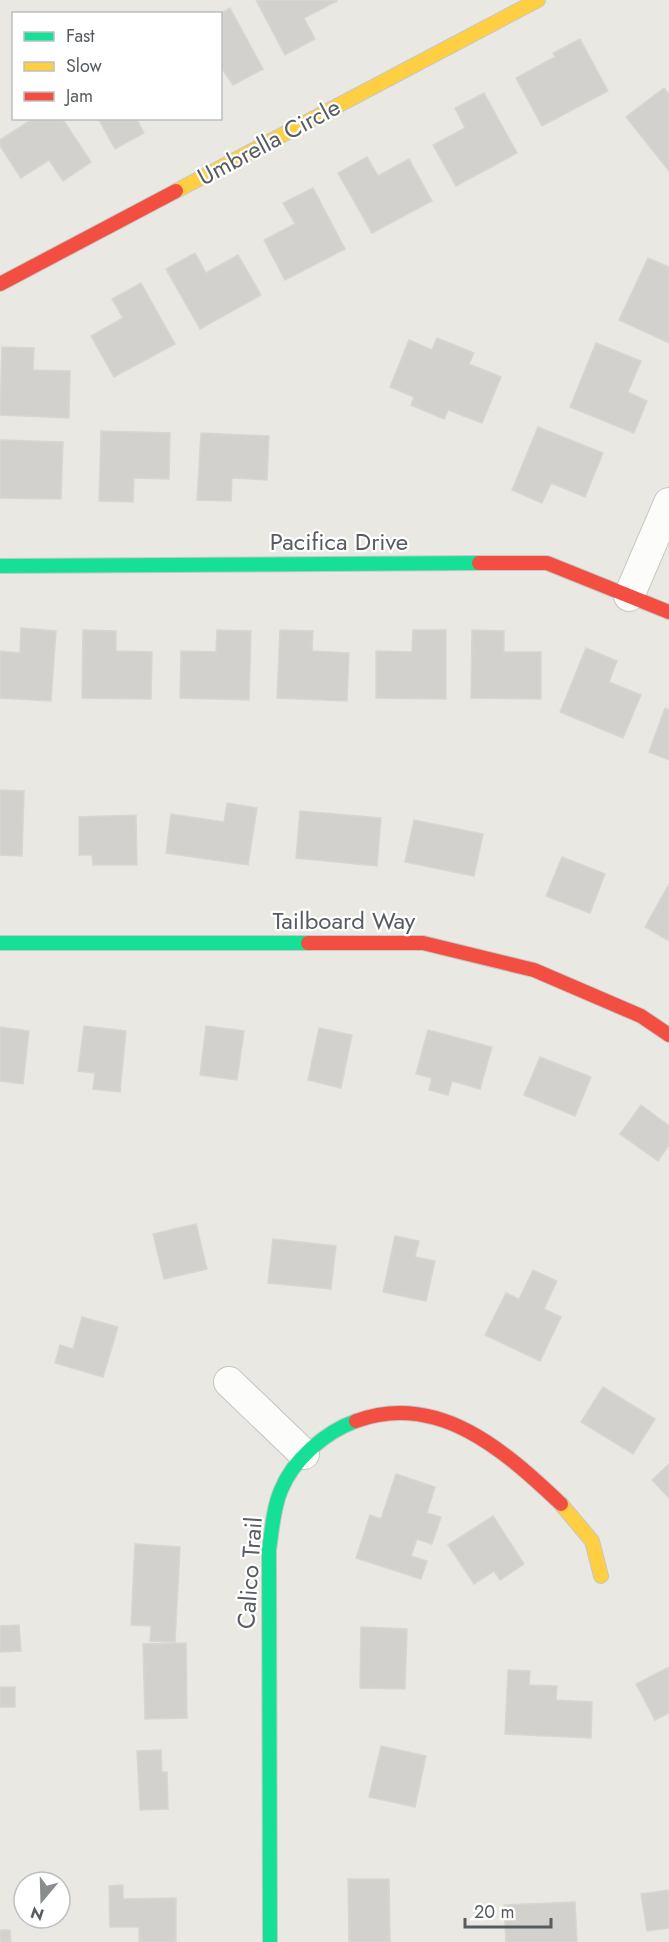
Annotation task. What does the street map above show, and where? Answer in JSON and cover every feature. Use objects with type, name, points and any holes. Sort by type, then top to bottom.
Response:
[{"type":"street","name":"Umbrella Circle","points":[[0,284],[538,0]]},
{"type":"street","points":[[630,596],[669,502]]},
{"type":"street","name":"Pacifica Drive","points":[[0,566],[548,563],[669,612]]},
{"type":"street","name":"Tailboard Way","points":[[0,943],[423,944],[534,970],[641,1016],[669,1035]]},
{"type":"street","points":[[229,1382],[304,1454]]},
{"type":"street","name":"Calico Trail","points":[[270,1942],[269,1550],[279,1494],[304,1454],[341,1426],[384,1412],[421,1411],[460,1425],[499,1450],[543,1487],[591,1539],[601,1576]]},
{"type":"building","points":[[256,0],[337,1],[304,18],[315,39],[285,55]]},
{"type":"building","points":[[230,8],[263,69],[233,85],[222,69],[222,13]]},
{"type":"building","points":[[580,39],[608,91],[542,126],[516,78],[555,57],[553,53]]},
{"type":"building","points":[[664,88],[669,94],[669,171],[626,117]]},
{"type":"building","points":[[484,93],[517,153],[456,186],[433,145],[465,128],[455,108]]},
{"type":"building","points":[[31,120],[63,120],[91,162],[63,181],[49,160],[21,178],[0,146],[0,140]]},
{"type":"building","points":[[99,120],[137,120],[144,133],[115,149]]},
{"type":"building","points":[[367,157],[378,176],[409,159],[432,201],[372,233],[338,173]]},
{"type":"building","points":[[313,188],[345,249],[285,280],[264,240],[295,224],[283,203]]},
{"type":"building","points":[[195,253],[206,273],[238,255],[261,295],[200,329],[166,269]]},
{"type":"building","points":[[648,258],[669,267],[669,343],[619,320]]},
{"type":"building","points":[[141,283],[175,344],[114,377],[91,336],[123,318],[112,299]]},
{"type":"building","points":[[437,338],[474,353],[469,364],[501,377],[482,423],[448,410],[444,419],[411,405],[414,397],[390,387],[409,340],[432,350]]},
{"type":"building","points":[[596,343],[641,361],[628,392],[647,401],[634,433],[570,407]]},
{"type":"building","points":[[2,347],[34,348],[33,370],[70,371],[69,418],[0,415]]},
{"type":"building","points":[[538,427],[603,453],[585,497],[551,483],[542,503],[512,490]]},
{"type":"building","points":[[101,431],[170,433],[169,479],[134,478],[133,502],[99,501]]},
{"type":"building","points":[[201,433],[269,436],[267,480],[232,478],[231,501],[197,500]]},
{"type":"building","points":[[0,440],[63,442],[61,499],[0,498]]},
{"type":"building","points":[[21,628],[56,631],[51,701],[0,698],[0,651],[20,653]]},
{"type":"building","points":[[83,630],[116,631],[116,651],[152,652],[151,699],[82,698]]},
{"type":"building","points":[[217,630],[251,631],[249,700],[180,698],[181,651],[216,652]]},
{"type":"building","points":[[280,630],[313,631],[312,651],[349,653],[347,701],[277,698]]},
{"type":"building","points":[[413,630],[446,630],[446,699],[376,698],[376,651],[412,652]]},
{"type":"building","points":[[472,630],[504,631],[504,652],[541,652],[541,699],[471,698]]},
{"type":"building","points":[[586,648],[617,661],[609,682],[641,695],[623,738],[560,712]]},
{"type":"building","points":[[665,708],[669,710],[669,760],[649,752]]},
{"type":"building","points":[[0,790],[24,791],[22,856],[0,855]]},
{"type":"building","points":[[227,803],[257,808],[248,865],[166,853],[171,814],[224,822]]},
{"type":"building","points":[[300,811],[381,818],[377,866],[296,858]]},
{"type":"building","points":[[136,815],[137,865],[93,865],[92,855],[79,855],[79,817]]},
{"type":"building","points":[[414,820],[483,834],[474,876],[405,862]]},
{"type":"building","points":[[562,857],[605,874],[590,913],[546,896]]},
{"type":"building","points":[[669,884],[669,941],[645,927]]},
{"type":"building","points":[[84,1026],[126,1031],[120,1092],[93,1089],[95,1073],[78,1071]]},
{"type":"building","points":[[206,1026],[244,1031],[237,1080],[200,1075]]},
{"type":"building","points":[[0,1027],[29,1031],[23,1084],[0,1081]]},
{"type":"building","points":[[319,1028],[352,1035],[341,1088],[308,1080]]},
{"type":"building","points":[[428,1030],[492,1047],[480,1089],[452,1081],[448,1095],[429,1090],[432,1078],[416,1074]]},
{"type":"building","points":[[540,1057],[591,1077],[575,1116],[524,1095]]},
{"type":"building","points":[[641,1105],[669,1126],[669,1145],[658,1161],[620,1134]]},
{"type":"building","points":[[196,1224],[207,1269],[164,1279],[153,1234]]},
{"type":"building","points":[[395,1236],[419,1241],[415,1257],[435,1261],[426,1301],[383,1292]]},
{"type":"building","points":[[273,1239],[336,1246],[331,1289],[268,1283]]},
{"type":"building","points":[[533,1270],[557,1281],[544,1309],[561,1317],[540,1361],[485,1335],[506,1293],[519,1299]]},
{"type":"building","points":[[82,1317],[118,1327],[103,1377],[55,1363],[60,1345],[73,1349]]},
{"type":"building","points":[[603,1387],[655,1419],[633,1454],[581,1422]]},
{"type":"building","points":[[669,1464],[669,1498],[652,1480]]},
{"type":"building","points":[[396,1474],[435,1487],[427,1513],[441,1517],[432,1544],[417,1539],[411,1556],[427,1561],[421,1579],[356,1558],[370,1515],[381,1519]]},
{"type":"building","points":[[493,1516],[524,1564],[500,1580],[494,1571],[474,1584],[448,1545]]},
{"type":"building","points":[[135,1544],[180,1547],[175,1642],[150,1641],[151,1626],[131,1625]]},
{"type":"building","points":[[19,1625],[21,1651],[0,1652],[0,1626]]},
{"type":"building","points":[[361,1627],[407,1629],[405,1689],[360,1688]]},
{"type":"building","points":[[186,1643],[187,1718],[145,1719],[143,1644]]},
{"type":"building","points":[[669,1667],[669,1713],[655,1720],[636,1684]]},
{"type":"building","points":[[508,1670],[530,1671],[529,1685],[557,1686],[556,1700],[592,1702],[591,1738],[505,1734]]},
{"type":"building","points":[[0,1687],[15,1687],[15,1707],[0,1707]]},
{"type":"building","points":[[381,1746],[426,1756],[415,1807],[369,1797]]},
{"type":"building","points":[[161,1750],[162,1772],[167,1772],[168,1809],[140,1810],[137,1751]]},
{"type":"building","points":[[348,1879],[389,1879],[390,1942],[349,1942]]},
{"type":"building","points":[[123,1885],[123,1899],[176,1898],[176,1942],[139,1942],[139,1927],[110,1927],[109,1886]]},
{"type":"building","points":[[669,1890],[669,1928],[647,1931],[641,1894]]},
{"type":"building","points":[[575,1902],[577,1942],[506,1942],[504,1905]]},
{"type":"building","points":[[0,1930],[10,1930],[11,1942],[0,1942]]},
{"type":"traffic: fast","points":[[0,566],[479,563]]},
{"type":"traffic: fast","points":[[0,943],[308,943]]},
{"type":"traffic: fast","points":[[270,1942],[269,1550],[273,1520],[281,1490],[293,1468],[311,1448],[333,1432],[356,1421]]},
{"type":"traffic: slow","points":[[176,191],[538,0]]},
{"type":"traffic: slow","points":[[561,1504],[592,1541],[601,1576]]},
{"type":"traffic: jam","points":[[0,284],[176,191]]},
{"type":"traffic: jam","points":[[479,563],[547,563],[669,612]]},
{"type":"traffic: jam","points":[[308,943],[423,943],[534,970],[641,1016],[669,1035]]},
{"type":"traffic: jam","points":[[356,1421],[386,1414],[415,1414],[442,1420],[468,1431],[493,1446],[561,1504]]}]
